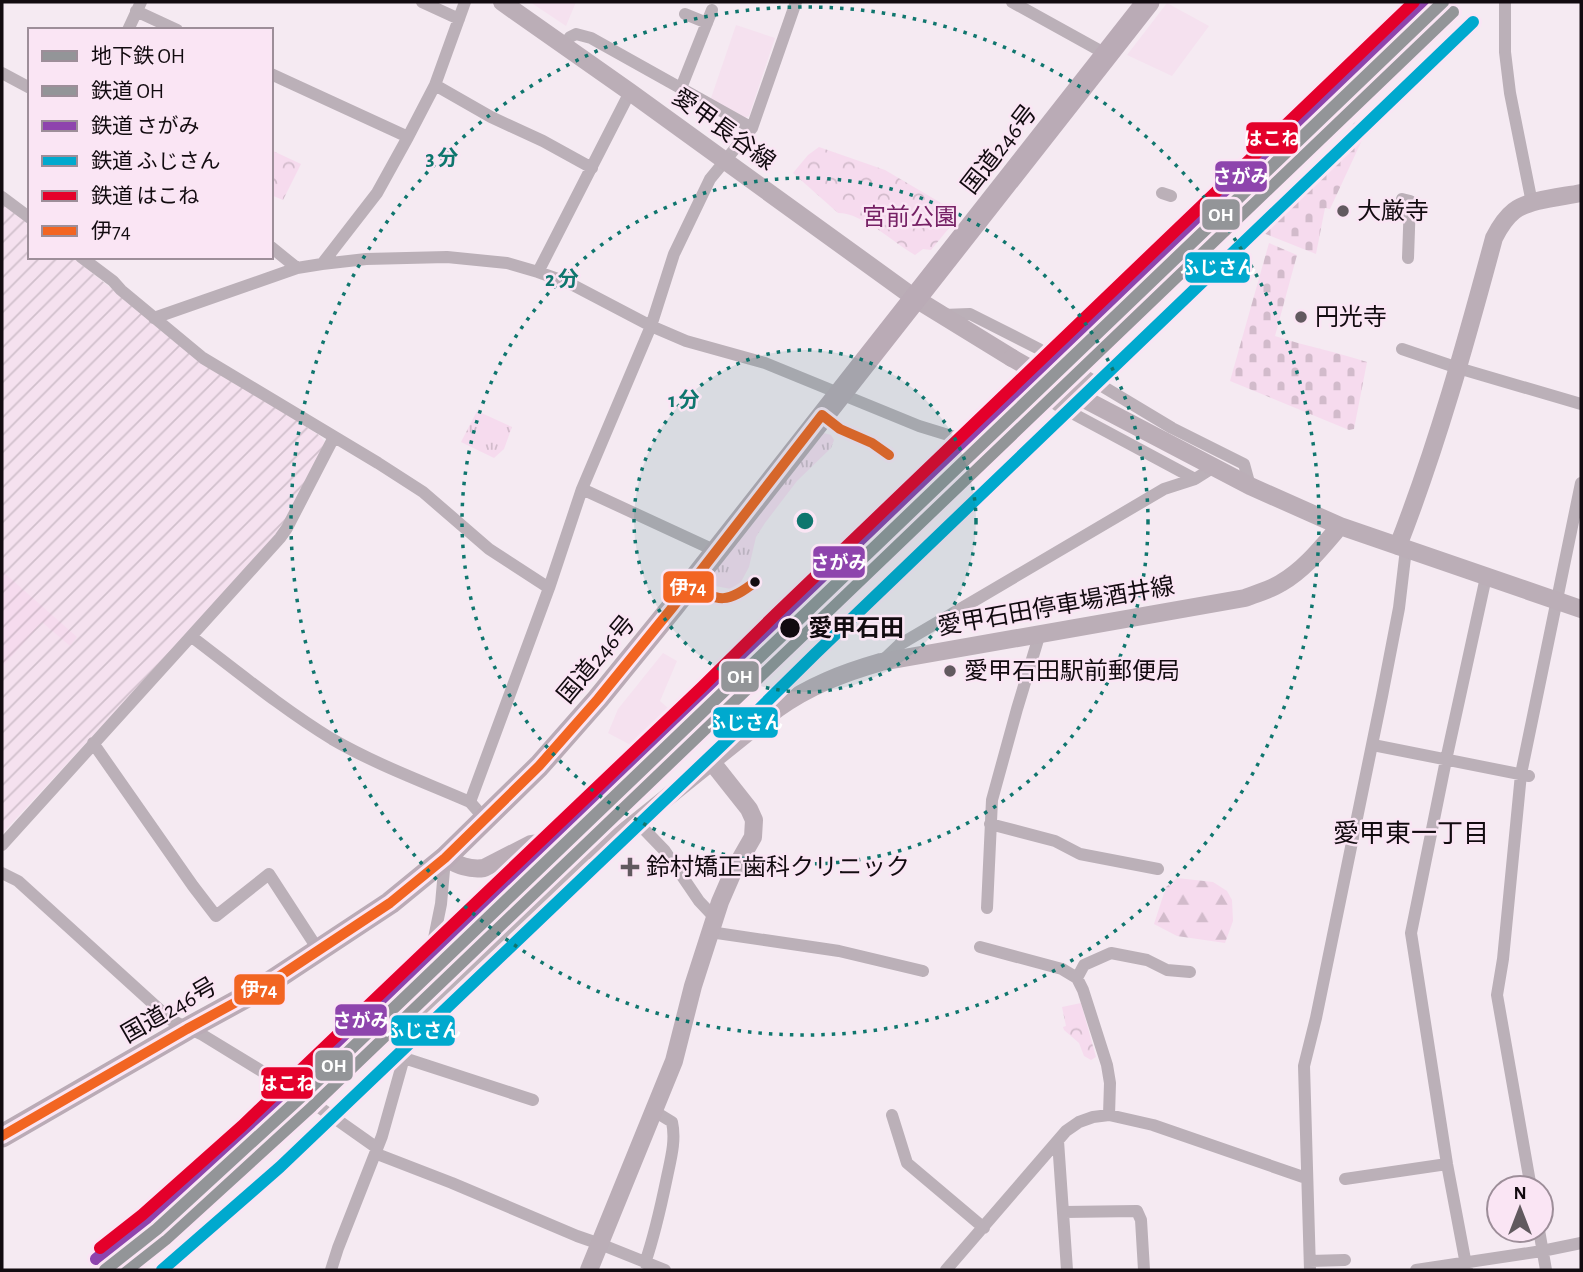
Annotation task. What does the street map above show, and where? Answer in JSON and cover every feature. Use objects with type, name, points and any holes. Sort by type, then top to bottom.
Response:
[{"type":"highway","name":"国道246号","points":[[2,1136],[187,1028],[260,989],[390,903],[445,858],[539,766],[598,699],[716,551],[1148,2]]},
{"type":"main road","name":"愛甲長谷線","points":[[502,2],[916,299]]},
{"type":"main road","points":[[1402,547],[1458,368],[1494,238],[1502,223],[1515,210],[1532,203],[1581,193]]},
{"type":"main road","points":[[916,299],[1086,400],[1250,486],[1340,526],[1581,609]]},
{"type":"main road","name":"愛甲石田停車場酒井線","points":[[589,851],[604,848],[777,709],[834,677],[881,662],[1245,598],[1284,582],[1310,561],[1340,526]]},
{"type":"main road","points":[[589,1270],[674,1061],[713,925],[733,872],[752,841],[754,826],[750,809],[711,761]]},
{"type":"main road","points":[[445,858],[464,867],[477,869],[540,842],[561,848],[589,851]]},
{"type":"street","points":[[422,2],[459,19]]},
{"type":"street","points":[[322,264],[376,193],[408,137],[435,85],[466,2]]},
{"type":"street","points":[[470,802],[549,588],[582,489],[651,326],[674,254],[710,179],[752,128],[796,2]]},
{"type":"street","points":[[1012,2],[1106,54]]},
{"type":"street","points":[[1505,2],[1505,52],[1510,93],[1532,203]]},
{"type":"street","points":[[129,28],[138,6],[174,28]]},
{"type":"street","points":[[681,88],[712,10]]},
{"type":"street","points":[[685,14],[707,23]]},
{"type":"street","points":[[564,45],[576,34],[591,38],[752,128]]},
{"type":"street","points":[[2,73],[28,87]]},
{"type":"street","points":[[273,75],[408,137]]},
{"type":"street","points":[[435,85],[491,117],[592,168]]},
{"type":"street","points":[[538,272],[630,92]]},
{"type":"street","points":[[2,197],[28,216]]},
{"type":"street","points":[[1402,199],[1410,201],[1408,258]]},
{"type":"street","points":[[273,249],[297,268]]},
{"type":"street","points":[[154,318],[297,268],[322,264],[366,259],[447,257],[507,263],[569,283],[651,326],[687,341],[765,363],[919,426],[958,438]]},
{"type":"street","points":[[84,259],[203,358],[423,492],[489,549],[549,588]]},
{"type":"street","points":[[943,315],[970,314],[1043,353]]},
{"type":"street","points":[[1402,349],[1581,404]]},
{"type":"street","points":[[1195,479],[1057,405],[1087,377],[1172,428],[1244,464],[1250,486]]},
{"type":"street","points":[[2,845],[280,538],[334,437]]},
{"type":"street","points":[[881,662],[900,645],[1164,489],[1195,479],[1214,467]]},
{"type":"street","points":[[1529,1174],[1497,996],[1525,775],[1556,600],[1581,483]]},
{"type":"street","points":[[582,489],[716,551]]},
{"type":"street","points":[[1345,1260],[1310,1266],[1304,1066],[1373,745],[1399,608],[1402,547]]},
{"type":"street","points":[[1466,1267],[1411,933],[1486,577]]},
{"type":"street","points":[[987,908],[992,800],[1040,633]]},
{"type":"street","points":[[192,637],[279,704],[334,740],[470,802],[485,819]]},
{"type":"street","points":[[93,743],[192,886],[216,916],[269,874],[318,951]]},
{"type":"street","points":[[1373,745],[1525,775]]},
{"type":"street","points":[[637,822],[666,851],[713,925],[923,971]]},
{"type":"street","points":[[990,824],[1055,841],[1080,854],[1142,871],[1158,869]]},
{"type":"street","points":[[331,1270],[382,1136],[416,1015],[589,851]]},
{"type":"street","points":[[429,963],[441,904],[445,858]]},
{"type":"street","points":[[2,873],[18,881],[171,1020],[201,1034],[309,1100],[377,1151],[577,1236],[665,1270]]},
{"type":"street","points":[[980,947],[1062,969],[1077,978],[1107,1065],[1110,1083],[1109,1115]]},
{"type":"street","points":[[1077,978],[1084,965],[1111,953],[1147,960],[1167,970],[1190,971]]},
{"type":"street","points":[[404,1058],[533,1101]]},
{"type":"street","points":[[645,1263],[656,1233],[673,1147],[672,1122],[654,1111]]},
{"type":"street","points":[[892,1115],[907,1163],[984,1228]]},
{"type":"street","points":[[946,1270],[1066,1131],[1093,1117],[1109,1115],[1153,1125],[1306,1178]]},
{"type":"street","points":[[1058,1141],[1067,1270]]},
{"type":"street","points":[[1345,1179],[1447,1164]]},
{"type":"street","points":[[1064,1212],[1137,1211],[1141,1220],[1144,1270]]},
{"type":"street","points":[[1541,1244],[1546,1270]]},
{"type":"street","points":[[1416,1270],[1466,1267],[1581,1244]]},
{"type":"shaded area","points":[[530,2],[576,2],[566,26]]},
{"type":"shaded area","points":[[1167,3],[1209,26],[1172,76],[1127,55]]},
{"type":"shaded area","points":[[736,25],[775,38],[749,116],[743,119],[710,101]]},
{"type":"shaded area","points":[[2,204],[28,224],[28,259],[74,259],[202,361],[319,435],[325,442],[277,533],[2,834]]},
{"type":"shaded area","points":[[663,653],[677,661],[660,701],[676,715],[640,750],[608,733],[618,709]]},
{"type":"green space","points":[[1356,121],[1369,125],[1330,209],[1325,208],[1316,254],[1253,229]]},
{"type":"green space","name":"宮前公園","points":[[819,147],[885,170],[953,210],[948,217],[954,222],[931,250],[923,249],[915,255],[868,223],[848,214],[838,213],[793,173],[808,155]]},
{"type":"green space","points":[[273,151],[301,164],[283,200],[273,196]]},
{"type":"green space","points":[[1269,243],[1297,255],[1275,336],[1367,362],[1354,429],[1349,430],[1230,381]]},
{"type":"green space","points":[[477,411],[512,427],[504,449],[494,458],[461,442]]},
{"type":"green space","points":[[824,433],[831,435],[834,440],[831,448],[797,481],[765,523],[756,537],[749,567],[741,582],[731,589],[715,586],[710,578],[713,572]]},
{"type":"green space","points":[[2,571],[77,637],[70,646],[42,622],[2,667]]},
{"type":"green space","points":[[1177,878],[1213,882],[1227,891],[1232,900],[1233,921],[1225,943],[1177,936],[1154,924],[1166,887]]},
{"type":"green space","points":[[1081,1003],[1096,1057],[1091,1060],[1084,1056],[1079,1043],[1063,1027],[1066,1026],[1062,1007]]},
{"type":"metro line","name":"OH","points":[[105,1270],[157,1229],[302,1096],[1443,2]]},
{"type":"rail line","name":"はこね","points":[[100,1248],[142,1215],[242,1126],[1414,2]]},
{"type":"rail line","name":"さがみ","points":[[96,1259],[148,1218],[292,1086],[1423,2]]},
{"type":"rail line","name":"OH","points":[[127,1270],[166,1239],[312,1106],[1453,12]]},
{"type":"rail line","name":"ふじさん","points":[[162,1270],[280,1167],[1473,22]]},
{"type":"transit line","name":"伊74","points":[[2,1136],[260,989],[390,903],[445,858],[539,766],[598,699],[822,415],[840,429],[872,443],[889,455]]},
{"type":"transit line","name":"伊74","points":[[690,585],[709,595],[723,598],[738,594],[755,582]]},
{"type":"place","name":"大厳寺","points":[[1343,211]]},
{"type":"place","name":"円光寺","points":[[1301,317]]},
{"type":"place","name":"愛甲石田","points":[[790,628]]},
{"type":"place","name":"愛甲石田駅前郵便局","points":[[950,671]]},
{"type":"place","name":"鈴村矯正歯科クリニック","points":[[630,867]]},
{"type":"district","name":"愛甲東一丁目","points":[[1411,833]]}]
